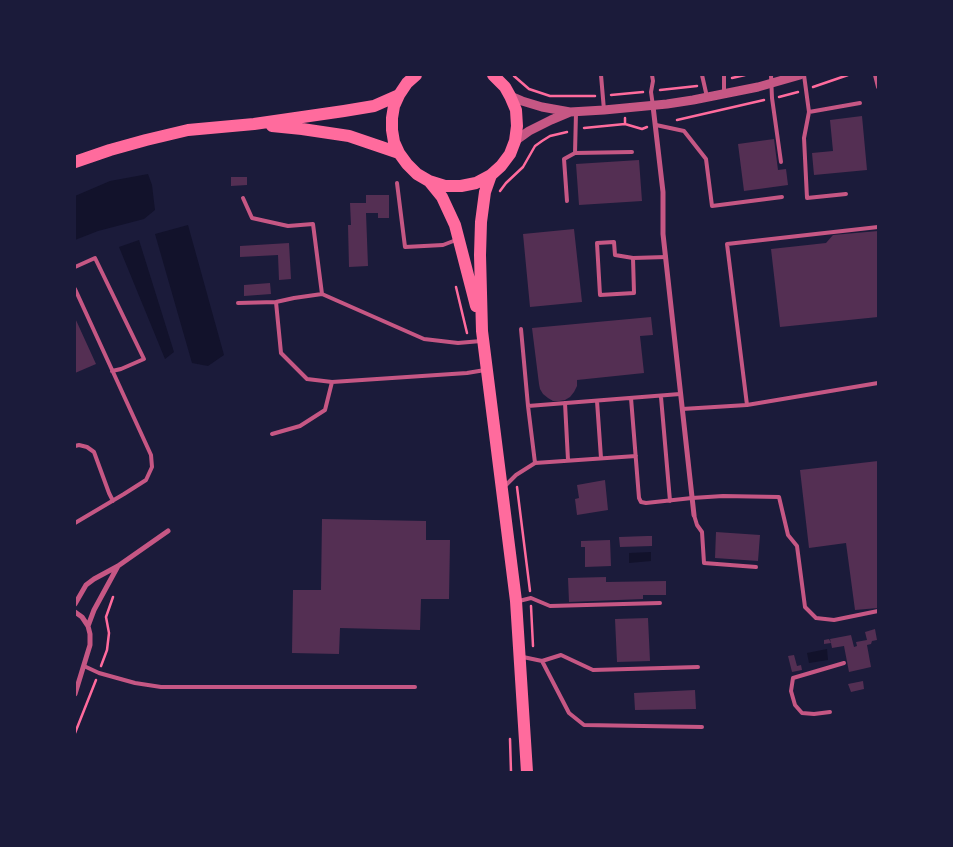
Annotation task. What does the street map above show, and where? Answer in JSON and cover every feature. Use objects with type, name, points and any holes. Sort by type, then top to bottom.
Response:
[{"type":"main road","points":[[416,75],[407,83],[394,106],[392,118],[394,142],[399,153],[417,174],[429,181],[445,186],[461,186],[476,183],[491,175],[510,154],[515,141],[517,126],[516,110],[510,96],[493,75]]},
{"type":"main road","points":[[75,162],[110,150],[188,130],[254,124],[344,111],[374,106],[399,95]]},
{"type":"main road","points":[[254,124],[349,136],[399,153]]},
{"type":"main road","points":[[491,175],[485,192],[481,222],[480,254],[483,336],[516,601],[526,772]]},
{"type":"main road","points":[[429,181],[442,197],[455,226],[483,336]]},
{"type":"street","points":[[510,96],[535,105],[573,112],[604,110],[653,106],[724,94],[758,87],[771,79],[800,75]]},
{"type":"street","points":[[653,106],[663,192],[663,234],[694,515]]},
{"type":"street","points":[[515,141],[529,131],[551,120],[573,112]]},
{"type":"street","points":[[75,604],[86,585],[118,566],[168,531]]},
{"type":"street","points":[[88,626],[94,610],[118,566]]},
{"type":"street","points":[[75,612],[82,617],[88,626],[90,634],[90,645],[75,694]]},
{"type":"lane","points":[[601,75],[604,110]]},
{"type":"lane","points":[[652,75],[651,92],[653,106]]},
{"type":"lane","points":[[702,75],[707,97]]},
{"type":"lane","points":[[804,75],[809,112],[804,138],[808,198],[846,194]]},
{"type":"lane","points":[[875,75],[878,87]]},
{"type":"lane","points":[[724,77],[724,94]]},
{"type":"lane","points":[[771,79],[781,162]]},
{"type":"lane","points":[[809,112],[860,103]]},
{"type":"lane","points":[[573,112],[575,152]]},
{"type":"lane","points":[[656,124],[684,131],[706,158],[712,206],[782,197]]},
{"type":"lane","points":[[566,201],[564,159],[575,152],[632,152]]},
{"type":"lane","points":[[397,184],[405,247],[443,245],[458,240]]},
{"type":"lane","points":[[243,198],[252,218],[288,226],[313,224],[322,294]]},
{"type":"lane","points":[[748,405],[727,244],[878,227]]},
{"type":"lane","points":[[633,258],[634,293],[600,295],[597,243],[614,242],[615,255],[633,258],[666,257]]},
{"type":"lane","points":[[75,267],[95,258],[144,359],[112,371]]},
{"type":"lane","points":[[75,289],[151,455],[152,467],[146,480],[75,523]]},
{"type":"lane","points":[[238,302],[276,302],[322,294],[424,339],[458,343],[469,342],[483,336]]},
{"type":"lane","points":[[276,302],[280,353],[307,380],[332,382],[467,373],[487,369]]},
{"type":"lane","points":[[520,329],[535,463]]},
{"type":"lane","points":[[272,434],[300,426],[325,410],[332,382]]},
{"type":"lane","points":[[682,409],[748,405],[878,383]]},
{"type":"lane","points":[[528,406],[680,394]]},
{"type":"lane","points":[[661,396],[670,501]]},
{"type":"lane","points":[[631,398],[639,498],[641,502],[723,496],[779,497],[788,535],[797,546],[805,607],[816,618],[834,620],[878,611]]},
{"type":"lane","points":[[597,400],[601,458]]},
{"type":"lane","points":[[565,403],[568,460]]},
{"type":"lane","points":[[75,446],[87,447],[94,452],[113,501]]},
{"type":"lane","points":[[502,488],[516,475],[535,463],[636,456]]},
{"type":"lane","points":[[694,515],[696,525],[702,532],[704,564],[756,567]]},
{"type":"lane","points":[[516,601],[531,598],[550,606],[660,603]]},
{"type":"lane","points":[[520,656],[542,661],[561,655],[593,670],[698,666]]},
{"type":"lane","points":[[542,661],[569,713],[584,725],[702,727]]},
{"type":"lane","points":[[830,712],[802,713],[795,706],[791,691],[793,678],[844,663]]},
{"type":"lane","points":[[84,666],[99,673],[135,683],[161,687],[415,687]]},
{"type":"path","points":[[513,75],[529,89],[550,96],[603,96],[651,92],[705,84]]},
{"type":"path","points":[[724,77],[745,75]]},
{"type":"path","points":[[498,194],[506,183],[523,167],[535,146],[550,136],[575,130],[625,124]]},
{"type":"path","points":[[456,284],[469,342]]},
{"type":"path","points":[[510,737],[511,772]]},
{"type":"shaded area","points":[[148,174],[152,185],[155,210],[144,219],[98,231],[75,240],[75,196],[110,181]]},
{"type":"shaded area","points":[[188,225],[224,355],[208,366],[192,363],[155,234]]},
{"type":"shaded area","points":[[139,240],[174,352],[165,359],[119,247]]},
{"type":"shaded area","points":[[651,552],[651,561],[629,563],[629,553]]},
{"type":"shaded area","points":[[827,649],[828,660],[809,663],[807,653]]},
{"type":"building","points":[[862,116],[867,170],[814,175],[812,153],[833,151],[830,120]]},
{"type":"building","points":[[774,139],[778,170],[786,169],[788,185],[744,191],[738,144]]},
{"type":"building","points":[[639,160],[642,201],[579,205],[576,164]]},
{"type":"building","points":[[231,177],[247,177],[247,185],[231,186]]},
{"type":"building","points":[[366,195],[389,195],[389,218],[378,218],[378,213],[366,213],[368,266],[349,267],[348,225],[351,225],[350,203],[366,203]]},
{"type":"building","points":[[574,229],[582,302],[530,307],[523,234]]},
{"type":"building","points":[[878,231],[878,317],[780,327],[771,249],[826,243],[833,235]]},
{"type":"building","points":[[289,243],[291,279],[279,280],[278,255],[240,257],[240,246]]},
{"type":"building","points":[[270,283],[271,294],[244,296],[244,285]]},
{"type":"building","points":[[651,317],[653,335],[640,336],[644,373],[577,380],[574,392],[565,400],[553,401],[543,394],[539,384],[532,328]]},
{"type":"building","points":[[75,318],[96,364],[75,373]]},
{"type":"building","points":[[878,461],[878,608],[855,610],[846,543],[809,548],[800,470]]},
{"type":"building","points":[[605,480],[608,510],[577,515],[575,499],[579,498],[577,485]]},
{"type":"building","points":[[322,519],[426,521],[426,540],[450,540],[449,599],[421,599],[420,630],[340,628],[339,654],[292,653],[293,590],[321,590]]},
{"type":"building","points":[[716,532],[760,535],[758,561],[715,558]]},
{"type":"building","points":[[652,536],[652,546],[620,547],[619,537]]},
{"type":"building","points":[[610,540],[611,566],[585,567],[585,547],[581,547],[581,541]]},
{"type":"building","points":[[606,577],[606,582],[666,581],[666,595],[643,595],[643,599],[569,602],[568,578]]},
{"type":"building","points":[[648,618],[650,661],[617,662],[615,619]]},
{"type":"building","points":[[875,629],[877,640],[867,645],[871,667],[849,672],[844,646],[832,648],[830,639],[851,635],[854,647],[857,646],[856,642],[867,640],[865,632]]},
{"type":"building","points":[[829,639],[831,643],[824,644],[824,640]]},
{"type":"building","points":[[794,655],[797,666],[801,665],[802,670],[792,672],[788,656]]},
{"type":"building","points":[[863,681],[864,689],[851,692],[848,684]]},
{"type":"building","points":[[695,690],[696,709],[635,710],[634,693]]}]
